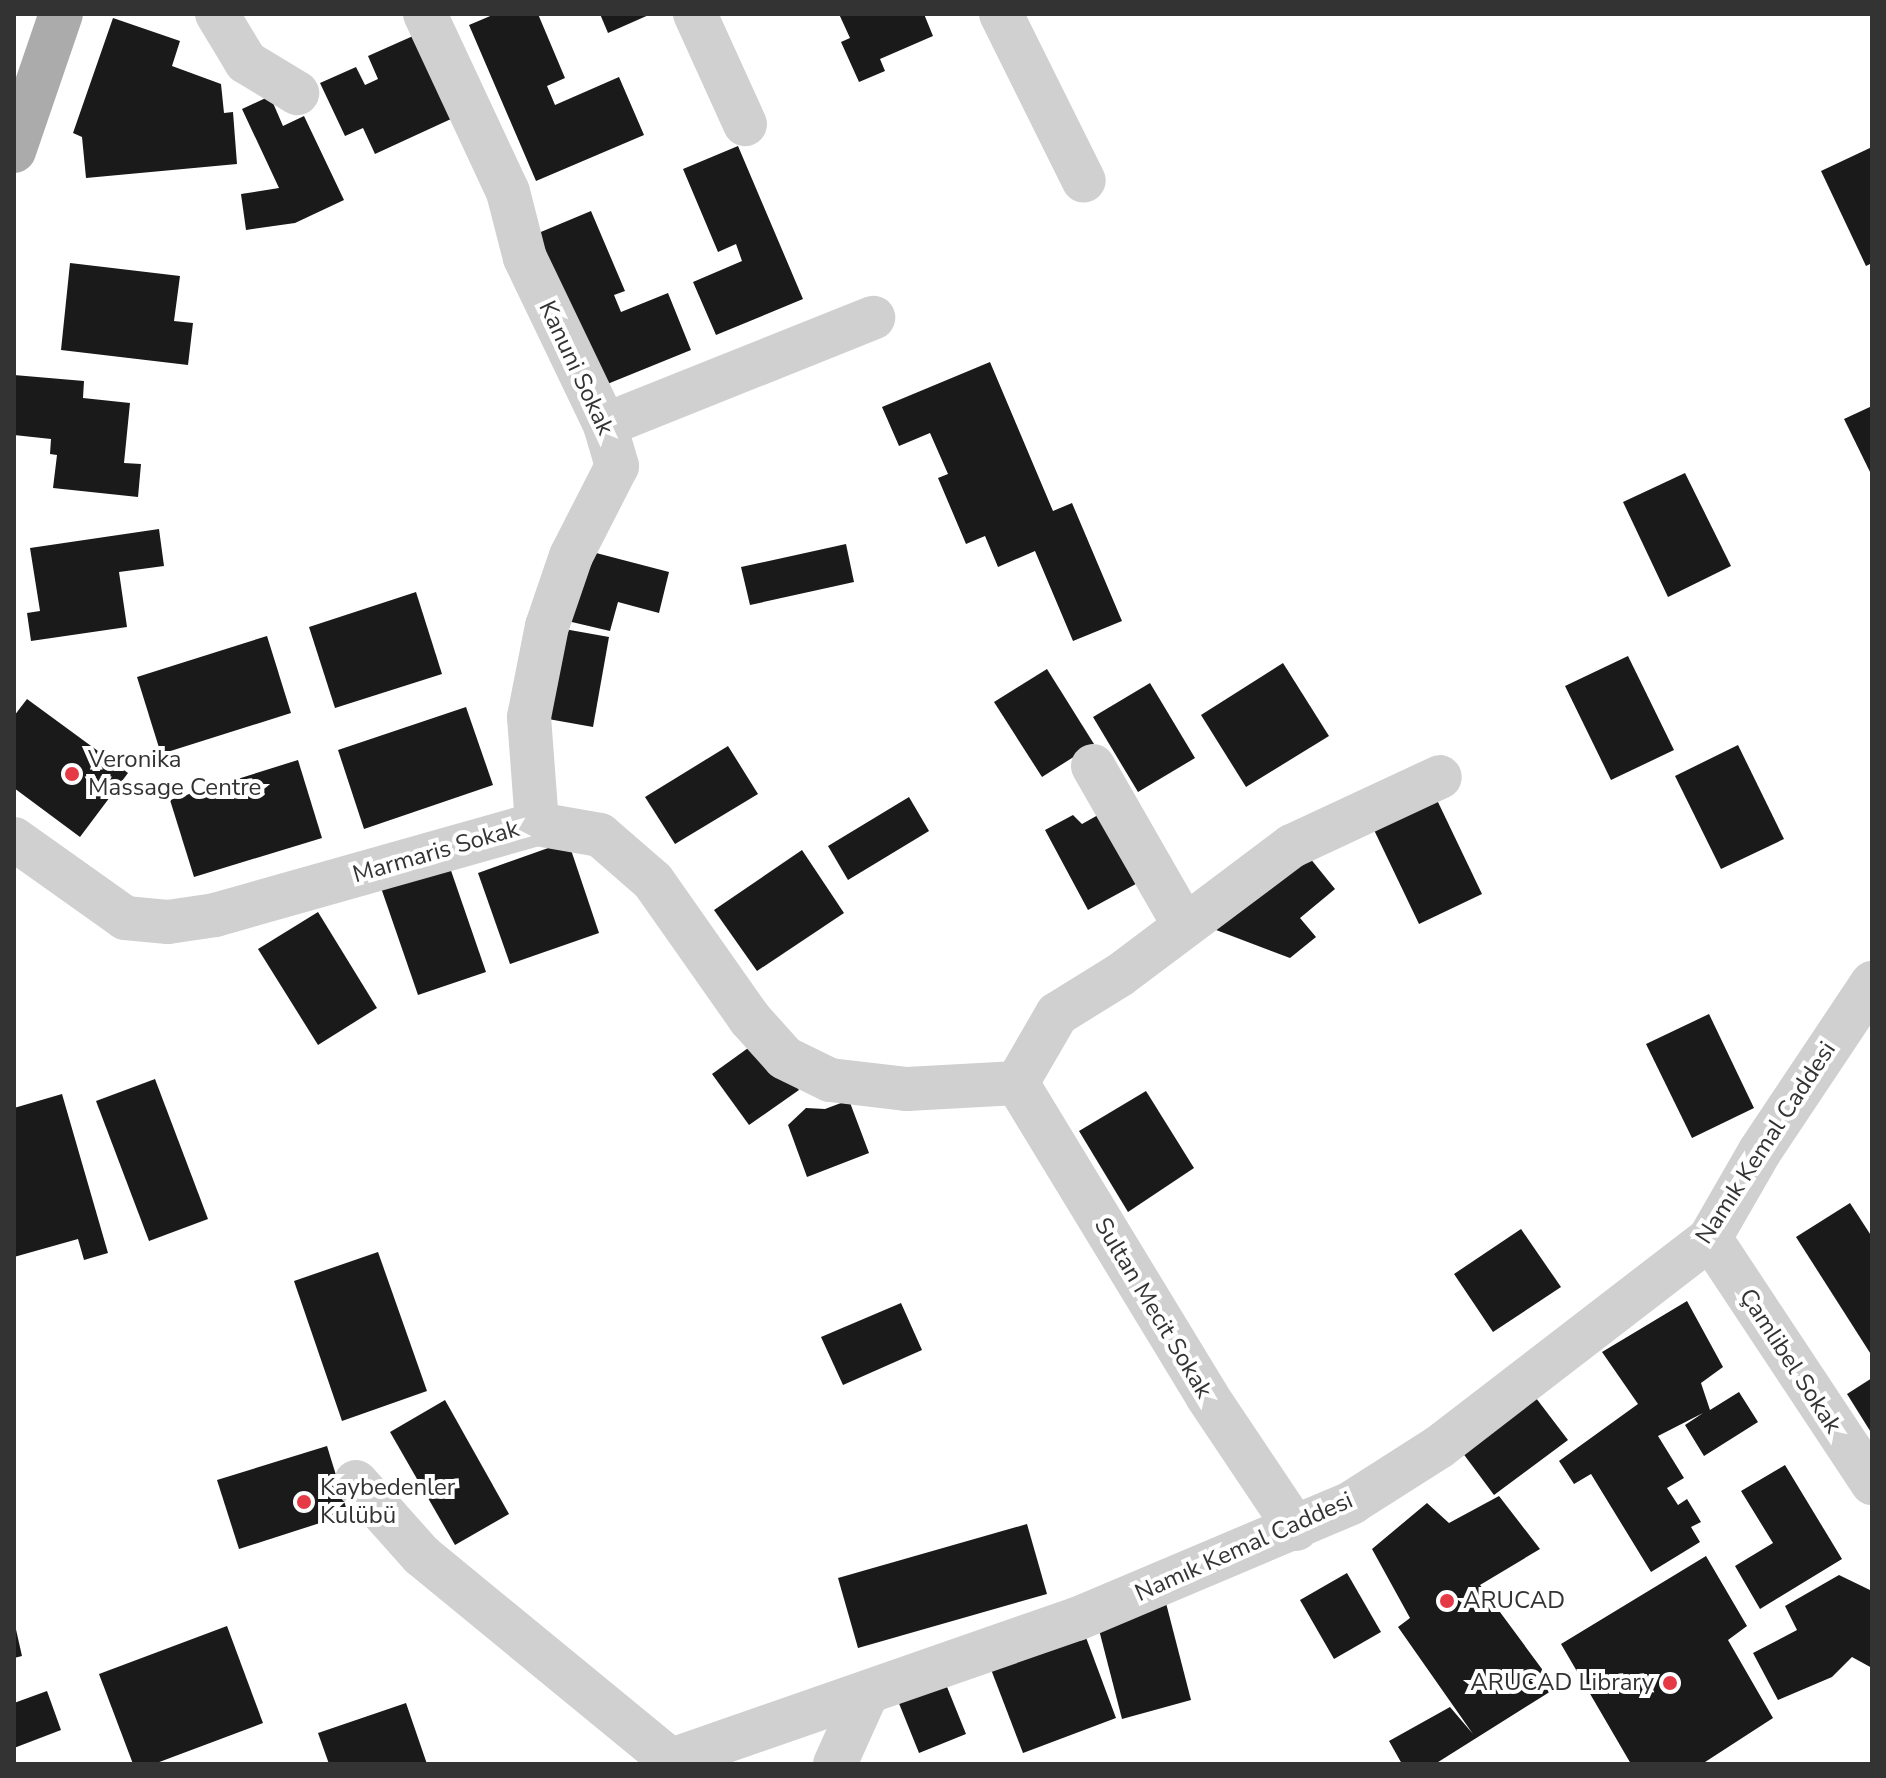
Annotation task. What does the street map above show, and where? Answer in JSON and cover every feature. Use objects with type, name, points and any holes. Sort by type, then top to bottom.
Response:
[{"type":"main road","points":[[14,151],[61,14]]},
{"type":"street","points":[[217,14],[246,62],[297,93]]},
{"type":"street","name":"Kanuni Sokak","points":[[425,14],[508,192],[525,258],[605,425],[617,466],[566,570],[547,626],[529,717],[537,824]]},
{"type":"street","points":[[695,14],[745,124]]},
{"type":"street","points":[[1001,14],[1084,181]]},
{"type":"street","points":[[605,425],[873,318]]},
{"type":"street","points":[[1093,766],[1184,925]]},
{"type":"street","points":[[1017,1083],[1057,1014],[1120,975],[1292,846],[1440,777]]},
{"type":"street","name":"Marmaris Sokak","points":[[14,839],[125,918],[168,922],[215,915],[537,824],[600,835],[628,856],[653,881],[750,1019],[785,1058],[830,1080],[907,1089],[1017,1083]]},
{"type":"street","name":"Namık Kemal Caddesi","points":[[666,1762],[866,1695],[1077,1619],[1296,1529],[1351,1503],[1439,1447],[1710,1238],[1760,1151],[1872,983]]},
{"type":"street","name":"Sultan Mecit Sokak","points":[[1017,1083],[1207,1396],[1296,1529]]},
{"type":"street","name":"Çamlibel Sokak","points":[[1710,1238],[1872,1483]]},
{"type":"street","points":[[356,1482],[421,1555],[666,1762]]},
{"type":"street","points":[[835,1764],[866,1695]]},
{"type":"building","points":[[495,14],[538,14],[565,78],[547,86],[555,105],[619,77],[644,135],[536,181],[469,25]]},
{"type":"building","points":[[600,14],[651,14],[608,33]]},
{"type":"building","points":[[839,14],[924,14],[933,36],[880,59],[885,71],[859,82],[841,42],[850,38]]},
{"type":"building","points":[[113,18],[180,41],[172,66],[221,84],[224,113],[233,112],[237,164],[86,178],[82,137],[73,133]]},
{"type":"building","points":[[413,36],[451,119],[375,154],[363,128],[345,136],[320,83],[356,67],[365,85],[378,79],[368,56]]},
{"type":"building","points":[[270,96],[283,126],[304,116],[344,200],[295,223],[246,230],[241,194],[279,188],[242,109]]},
{"type":"building","points":[[738,146],[803,299],[716,335],[693,282],[742,261],[736,244],[718,252],[683,169]]},
{"type":"building","points":[[1872,147],[1872,263],[1866,266],[1821,171]]},
{"type":"building","points":[[591,211],[625,291],[614,295],[621,312],[668,293],[691,350],[600,387],[536,234]]},
{"type":"building","points":[[70,263],[180,276],[174,321],[193,323],[188,365],[61,350]]},
{"type":"building","points":[[990,362],[1053,511],[1072,503],[1122,621],[1073,641],[1035,551],[998,567],[985,536],[966,544],[938,478],[948,474],[930,433],[899,446],[882,407]]},
{"type":"building","points":[[14,375],[84,381],[83,398],[130,403],[124,463],[141,464],[138,497],[53,488],[57,455],[50,454],[51,439],[14,435]]},
{"type":"building","points":[[1872,406],[1872,476],[1844,419]]},
{"type":"building","points":[[1685,473],[1731,566],[1668,597],[1623,502]]},
{"type":"building","points":[[159,529],[164,566],[119,572],[127,627],[31,641],[27,613],[40,611],[30,548]]},
{"type":"building","points":[[846,544],[854,582],[750,605],[741,567]]},
{"type":"building","points":[[577,548],[669,572],[659,613],[618,602],[610,631],[559,619]]},
{"type":"building","points":[[416,592],[442,674],[335,708],[309,627]]},
{"type":"building","points":[[553,627],[609,637],[593,727],[537,717]]},
{"type":"building","points":[[267,636],[291,713],[161,754],[137,677]]},
{"type":"building","points":[[1628,656],[1674,750],[1611,780],[1565,686]]},
{"type":"building","points":[[1283,663],[1329,736],[1246,787],[1201,715]]},
{"type":"building","points":[[1047,669],[1094,744],[1042,777],[994,702]]},
{"type":"building","points":[[1150,683],[1195,758],[1138,792],[1093,717]]},
{"type":"building","points":[[27,699],[128,773],[80,837],[14,788],[14,716]]},
{"type":"building","points":[[466,707],[493,785],[364,829],[338,750]]},
{"type":"building","points":[[1738,745],[1784,839],[1721,869],[1675,776]]},
{"type":"building","points":[[728,746],[758,794],[675,844],[645,797]]},
{"type":"building","points":[[298,760],[322,838],[194,877],[170,800]]},
{"type":"building","points":[[909,797],[929,831],[848,880],[828,846]]},
{"type":"building","points":[[1437,800],[1482,894],[1419,924],[1374,830]]},
{"type":"building","points":[[1107,810],[1145,879],[1088,910],[1045,830],[1073,815],[1082,824]]},
{"type":"building","points":[[568,841],[599,933],[510,964],[478,873]]},
{"type":"building","points":[[1301,847],[1335,889],[1300,918],[1316,937],[1290,958],[1203,925]]},
{"type":"building","points":[[802,850],[844,913],[757,971],[714,910]]},
{"type":"building","points":[[447,859],[486,972],[418,995],[379,882]]},
{"type":"building","points":[[318,912],[377,1008],[318,1045],[258,949]]},
{"type":"building","points":[[1709,1014],[1754,1108],[1692,1138],[1646,1044]]},
{"type":"building","points":[[762,1038],[799,1090],[749,1125],[712,1074]]},
{"type":"building","points":[[155,1079],[208,1219],[149,1241],[96,1101]]},
{"type":"building","points":[[1146,1091],[1194,1168],[1128,1212],[1079,1131]]},
{"type":"building","points":[[62,1094],[108,1253],[84,1260],[78,1239],[14,1257],[14,1108]]},
{"type":"building","points":[[849,1100],[869,1153],[807,1177],[788,1125],[806,1108],[825,1109]]},
{"type":"building","points":[[1850,1203],[1872,1237],[1872,1356],[1796,1237]]},
{"type":"building","points":[[1521,1229],[1561,1287],[1493,1332],[1454,1274]]},
{"type":"building","points":[[378,1252],[427,1391],[342,1421],[294,1281]]},
{"type":"building","points":[[1687,1301],[1723,1367],[1701,1383],[1710,1410],[1739,1392],[1758,1422],[1704,1456],[1685,1425],[1703,1413],[1658,1436],[1684,1478],[1667,1488],[1678,1505],[1687,1499],[1701,1522],[1691,1527],[1700,1542],[1651,1572],[1591,1474],[1574,1484],[1559,1461],[1638,1404],[1602,1352]]},
{"type":"building","points":[[901,1303],[922,1350],[843,1385],[821,1337]]},
{"type":"building","points":[[1872,1378],[1872,1434],[1847,1394]]},
{"type":"building","points":[[1536,1398],[1568,1440],[1494,1495],[1462,1452]]},
{"type":"building","points":[[445,1400],[509,1514],[455,1545],[390,1432]]},
{"type":"building","points":[[327,1446],[348,1514],[239,1549],[217,1480]]},
{"type":"building","points":[[1785,1465],[1842,1559],[1760,1609],[1735,1566],[1773,1543],[1741,1491]]},
{"type":"building","name":"ARUCAD","points":[[1499,1496],[1540,1549],[1480,1585],[1556,1688],[1435,1764],[1402,1764],[1389,1741],[1450,1707],[1473,1734],[1398,1627],[1410,1618],[1372,1549],[1427,1503],[1449,1523]]},
{"type":"building","points":[[1027,1524],[1047,1594],[858,1648],[838,1578]]},
{"type":"building","points":[[1706,1556],[1747,1626],[1728,1640],[1773,1718],[1702,1764],[1631,1764],[1561,1644]]},
{"type":"building","points":[[1347,1573],[1381,1632],[1334,1659],[1300,1600]]},
{"type":"building","points":[[1839,1575],[1872,1591],[1872,1668],[1852,1657],[1832,1677],[1778,1700],[1753,1653],[1797,1630],[1785,1606]]},
{"type":"building","points":[[1166,1603],[1191,1700],[1122,1719],[1097,1622]]},
{"type":"building","points":[[1081,1624],[1116,1718],[1023,1753],[987,1659]]},
{"type":"building","points":[[14,1626],[22,1656],[14,1658]]},
{"type":"building","points":[[227,1626],[263,1723],[154,1764],[133,1764],[99,1674]]},
{"type":"building","points":[[941,1672],[966,1734],[919,1753],[894,1691]]},
{"type":"building","points":[[47,1691],[61,1730],[14,1748],[14,1703]]},
{"type":"building","points":[[406,1703],[427,1764],[329,1764],[318,1733]]},
{"type":"place","name":"Veronika Massage Centre","points":[[72,774]]},
{"type":"place","name":"Kaybedenler Kulübü","points":[[304,1502]]},
{"type":"place","name":"ARUCAD","points":[[1447,1601]]},
{"type":"place","name":"ARUCAD Library","points":[[1670,1683]]}]
